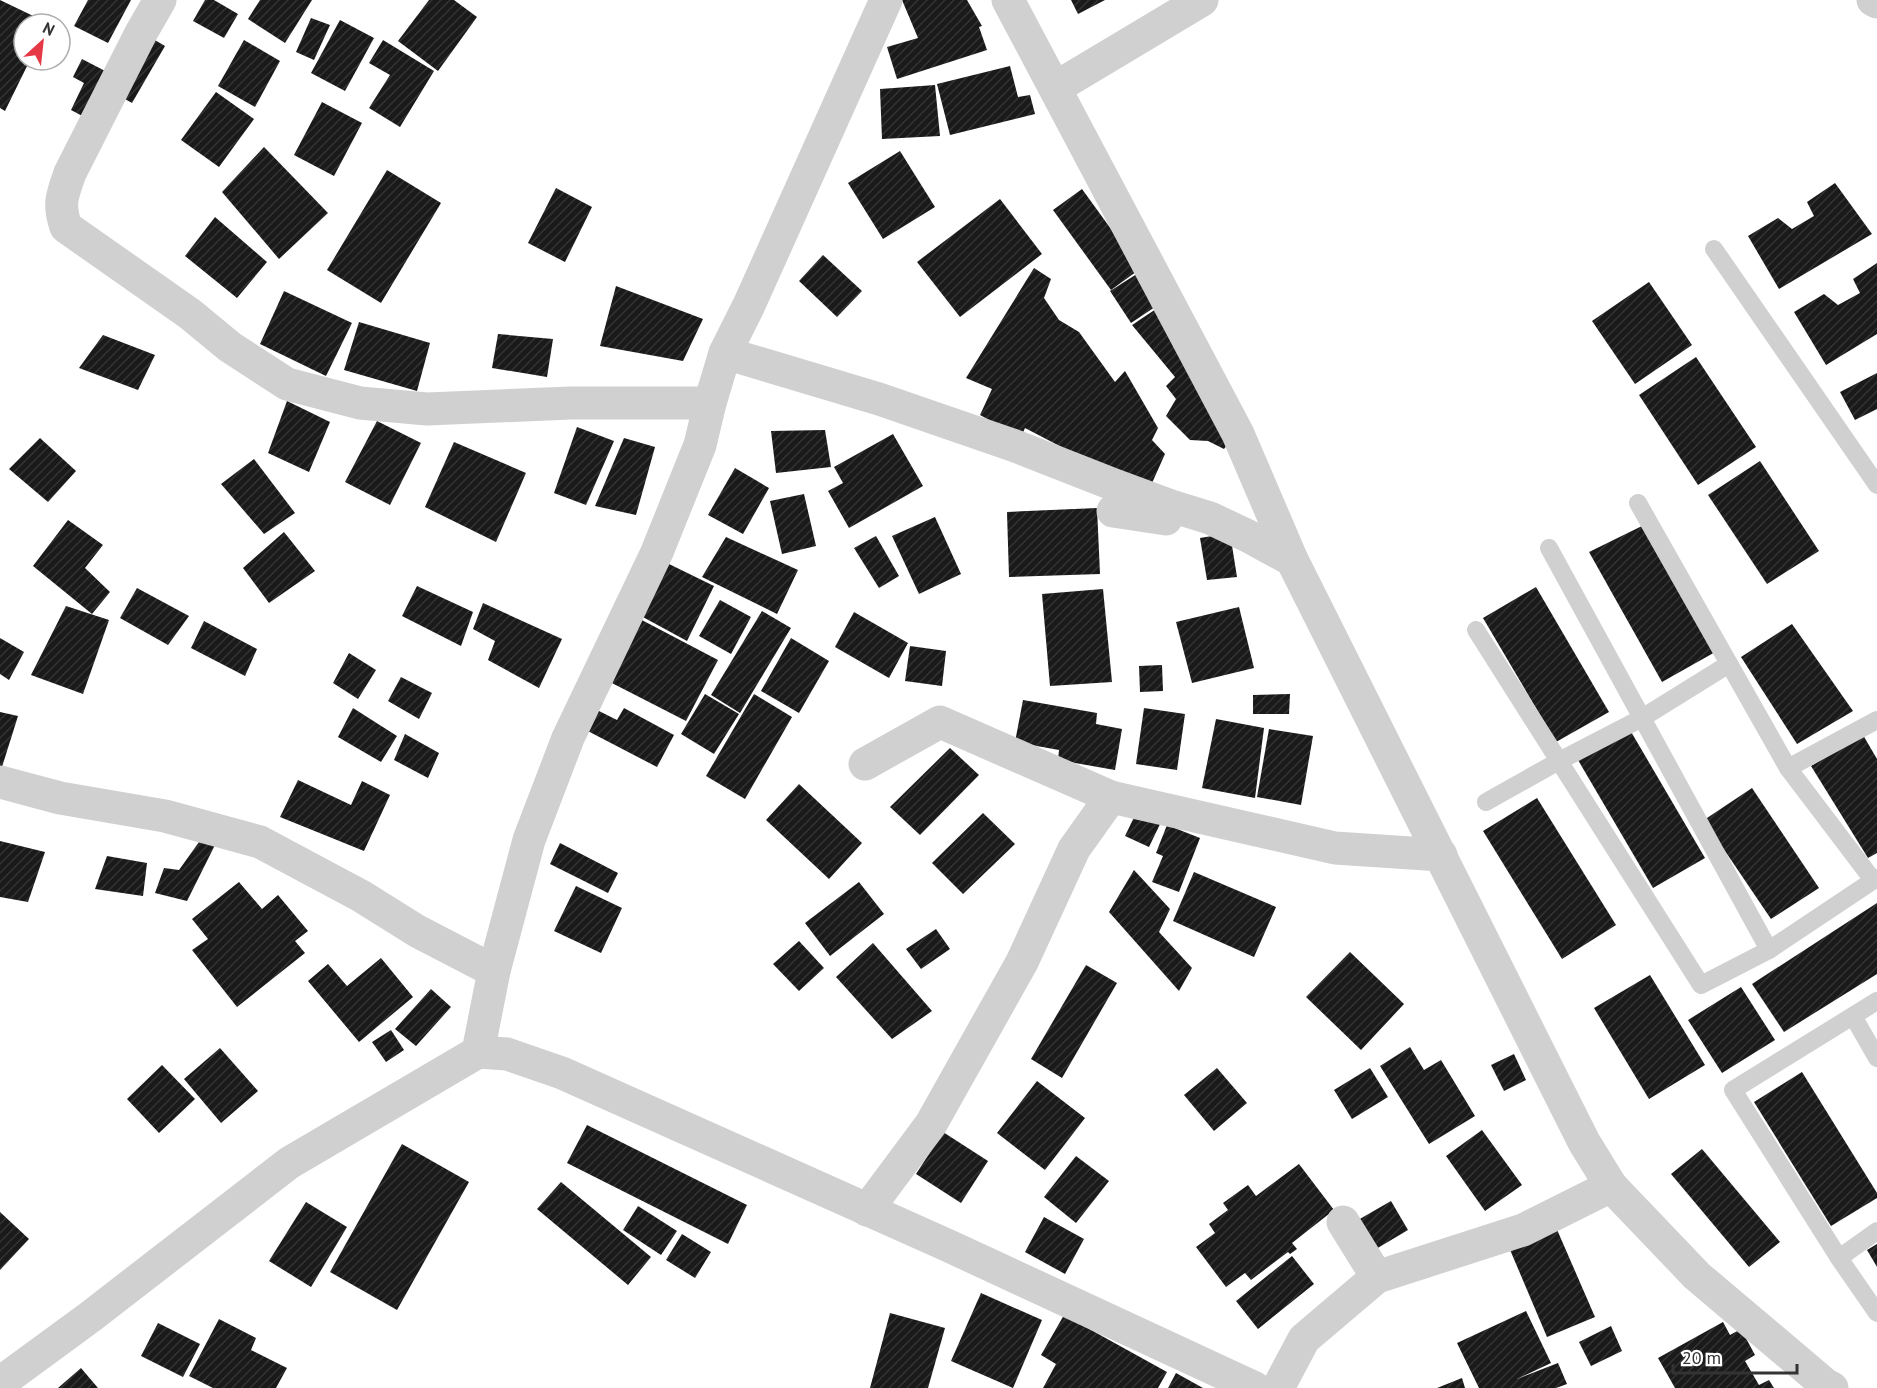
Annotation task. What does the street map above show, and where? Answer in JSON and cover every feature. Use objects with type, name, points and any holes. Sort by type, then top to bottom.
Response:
[{"type":"street","points":[[160,0],[70,173],[60,211],[66,227],[190,314],[231,347],[287,384],[360,403],[427,409],[571,403],[710,403]]},
{"type":"street","points":[[478,1052],[494,971],[530,840],[568,738],[657,552],[700,446],[725,352],[754,294],[886,0]]},
{"type":"street","points":[[1008,0],[1238,434],[1292,560],[1584,1142],[1611,1186],[1697,1276],[1832,1388]]},
{"type":"street","points":[[1055,88],[1202,0]]},
{"type":"street","points":[[725,352],[879,399],[1018,447],[1172,506],[1210,518],[1292,560]]},
{"type":"street","points":[[1113,511],[1187,522],[1210,518]]},
{"type":"street","points":[[865,764],[940,722],[1111,797],[1335,848],[1441,855]]},
{"type":"street","points":[[0,782],[60,798],[165,816],[260,842],[361,896],[417,931],[494,971]]},
{"type":"street","points":[[867,1209],[931,1124],[1022,962],[1074,849],[1111,797]]},
{"type":"street","points":[[0,1383],[90,1317],[289,1163],[478,1052],[507,1054],[562,1073],[867,1209],[1255,1388]]},
{"type":"street","points":[[1278,1388],[1304,1339],[1377,1277],[1523,1230],[1611,1186]]},
{"type":"street","points":[[1343,1222],[1377,1277]]},
{"type":"lane","points":[[1714,249],[1877,485]]},
{"type":"lane","points":[[1476,630],[1701,985],[1769,950],[1875,879],[1788,768],[1638,503]]},
{"type":"lane","points":[[1549,548],[1769,950]]},
{"type":"lane","points":[[1486,802],[1642,718],[1729,664]]},
{"type":"lane","points":[[1788,768],[1877,720]]},
{"type":"lane","points":[[1877,1001],[1733,1090],[1839,1258],[1877,1313]]},
{"type":"lane","points":[[1853,1016],[1877,1058]]},
{"type":"lane","points":[[1839,1258],[1877,1231]]},
{"type":"building","points":[[0,0],[25,12],[12,12],[12,72],[24,72],[5,111],[0,108]]},
{"type":"building","points":[[88,0],[131,0],[108,43],[74,26]]},
{"type":"building","points":[[205,0],[214,0],[238,14],[224,38],[193,21]]},
{"type":"building","points":[[260,0],[312,0],[285,43],[248,19]]},
{"type":"building","points":[[429,0],[454,0],[477,17],[438,71],[398,41]]},
{"type":"building","points":[[902,0],[967,0],[982,26],[979,27],[987,50],[897,79],[887,47],[918,38]]},
{"type":"building","points":[[1071,0],[1105,0],[1078,14]]},
{"type":"building","points":[[311,18],[330,25],[314,60],[296,52]]},
{"type":"building","points":[[340,20],[374,38],[345,91],[311,73]]},
{"type":"building","points":[[148,36],[165,46],[132,103],[116,94]]},
{"type":"building","points":[[244,40],[280,61],[255,107],[218,86]]},
{"type":"building","points":[[383,40],[434,71],[400,127],[369,108],[390,75],[369,63]]},
{"type":"building","points":[[82,59],[111,74],[88,119],[71,110],[84,83],[73,77]]},
{"type":"building","points":[[1010,66],[1018,97],[1030,95],[1035,114],[950,135],[937,84]]},
{"type":"building","points":[[935,85],[940,136],[882,139],[880,89]]},
{"type":"building","points":[[216,92],[254,119],[219,167],[181,140]]},
{"type":"building","points":[[322,102],[362,123],[334,176],[294,155]]},
{"type":"building","points":[[264,147],[328,213],[279,259],[222,192]]},
{"type":"building","points":[[900,151],[935,207],[883,239],[848,183]]},
{"type":"building","points":[[387,170],[441,203],[381,303],[327,270]]},
{"type":"building","points":[[1835,183],[1872,234],[1779,289],[1748,236],[1778,218],[1792,229],[1814,216],[1807,202]]},
{"type":"building","points":[[556,188],[592,207],[565,262],[528,243]]},
{"type":"building","points":[[1082,189],[1140,269],[1111,290],[1053,210]]},
{"type":"building","points":[[1000,199],[1042,254],[960,317],[917,262]]},
{"type":"building","points":[[215,217],[267,262],[237,298],[185,256]]},
{"type":"building","points":[[823,255],[862,291],[837,317],[799,281]]},
{"type":"building","points":[[1877,263],[1877,334],[1826,365],[1794,312],[1824,294],[1838,305],[1860,293],[1853,279]]},
{"type":"building","points":[[1034,268],[1051,279],[1044,298],[1059,320],[1079,332],[1115,382],[1125,371],[1158,428],[1152,440],[1165,454],[1148,492],[1025,428],[1021,437],[980,415],[992,389],[966,378]]},
{"type":"building","points":[[1140,272],[1161,303],[1131,323],[1110,291]]},
{"type":"building","points":[[1649,282],[1692,345],[1635,384],[1592,321]]},
{"type":"building","points":[[616,286],[703,319],[683,361],[600,346]]},
{"type":"building","points":[[284,291],[352,323],[326,376],[260,344]]},
{"type":"building","points":[[1162,305],[1231,440],[1224,449],[1208,441],[1190,440],[1166,416],[1176,399],[1166,386],[1175,377],[1132,325]]},
{"type":"building","points":[[359,322],[430,343],[417,391],[344,370]]},
{"type":"building","points":[[498,334],[553,339],[547,377],[492,368]]},
{"type":"building","points":[[103,335],[155,355],[138,390],[79,368]]},
{"type":"building","points":[[1696,357],[1756,447],[1698,485],[1639,395]]},
{"type":"building","points":[[1877,373],[1877,409],[1855,420],[1840,392]]},
{"type":"building","points":[[287,401],[330,422],[309,472],[268,453]]},
{"type":"building","points":[[377,421],[421,443],[390,505],[345,482]]},
{"type":"building","points":[[577,427],[614,441],[586,505],[554,493]]},
{"type":"building","points":[[825,430],[831,467],[776,473],[771,431]]},
{"type":"building","points":[[893,434],[923,486],[849,528],[828,491],[843,483],[834,467]]},
{"type":"building","points":[[40,438],[76,471],[48,502],[9,469]]},
{"type":"building","points":[[624,438],[655,447],[636,515],[595,506]]},
{"type":"building","points":[[454,442],[526,473],[496,542],[425,507]]},
{"type":"building","points":[[254,459],[295,513],[264,534],[221,484]]},
{"type":"building","points":[[1760,461],[1819,551],[1767,584],[1708,495]]},
{"type":"building","points":[[735,468],[769,488],[743,534],[708,515]]},
{"type":"building","points":[[804,494],[816,546],[782,554],[770,501]]},
{"type":"building","points":[[1097,508],[1100,574],[1009,577],[1007,512]]},
{"type":"building","points":[[935,517],[961,574],[919,594],[892,536]]},
{"type":"building","points":[[68,520],[103,545],[85,568],[110,592],[92,614],[33,566]]},
{"type":"building","points":[[1642,526],[1717,651],[1662,682],[1589,552]]},
{"type":"building","points":[[284,532],[315,571],[269,603],[243,568]]},
{"type":"building","points":[[1230,533],[1237,577],[1207,580],[1200,538]]},
{"type":"building","points":[[876,536],[899,576],[879,588],[854,548]]},
{"type":"building","points":[[726,537],[798,570],[777,614],[702,577]]},
{"type":"building","points":[[669,564],[714,586],[687,641],[641,616]]},
{"type":"building","points":[[417,586],[473,612],[461,646],[402,616]]},
{"type":"building","points":[[1536,587],[1609,712],[1556,742],[1483,618]]},
{"type":"building","points":[[137,588],[189,616],[168,645],[120,618]]},
{"type":"building","points":[[1103,589],[1112,682],[1050,686],[1042,594]]},
{"type":"building","points":[[720,600],[751,617],[731,654],[699,636]]},
{"type":"building","points":[[483,603],[562,639],[539,688],[488,660],[495,641],[473,629]]},
{"type":"building","points":[[66,606],[109,620],[83,694],[31,675]]},
{"type":"building","points":[[1239,607],[1254,668],[1192,683],[1176,622]]},
{"type":"building","points":[[762,611],[791,628],[740,713],[711,695]]},
{"type":"building","points":[[854,612],[908,643],[889,678],[835,647]]},
{"type":"building","points":[[638,618],[718,660],[686,721],[606,680]]},
{"type":"building","points":[[204,621],[257,649],[245,676],[191,648]]},
{"type":"building","points":[[1792,624],[1853,711],[1797,744],[1741,657]]},
{"type":"building","points":[[0,638],[24,652],[9,680],[0,674]]},
{"type":"building","points":[[791,638],[829,661],[799,713],[761,691]]},
{"type":"building","points":[[910,646],[946,651],[942,686],[905,681]]},
{"type":"building","points":[[349,653],[376,670],[358,699],[333,683]]},
{"type":"building","points":[[1162,665],[1163,691],[1140,692],[1139,666]]},
{"type":"building","points":[[401,677],[432,693],[419,719],[388,701]]},
{"type":"building","points":[[705,694],[739,714],[714,754],[681,734]]},
{"type":"building","points":[[754,694],[792,717],[745,799],[706,776]]},
{"type":"building","points":[[1290,694],[1289,714],[1253,714],[1253,695]]},
{"type":"building","points":[[1023,700],[1097,713],[1096,724],[1122,729],[1115,770],[1058,760],[1059,750],[1015,742]]},
{"type":"building","points":[[353,708],[397,736],[381,762],[338,737]]},
{"type":"building","points":[[593,708],[617,720],[624,708],[674,735],[657,767],[582,728]]},
{"type":"building","points":[[1144,708],[1185,714],[1177,770],[1136,764]]},
{"type":"building","points":[[0,712],[18,716],[2,767],[0,766]]},
{"type":"building","points":[[1216,719],[1264,728],[1255,798],[1202,788]]},
{"type":"building","points":[[1269,729],[1313,736],[1301,805],[1257,797]]},
{"type":"building","points":[[1630,730],[1705,858],[1653,888],[1578,760]]},
{"type":"building","points":[[405,734],[439,753],[428,778],[394,760]]},
{"type":"building","points":[[1863,735],[1877,759],[1877,853],[1868,858],[1811,766]]},
{"type":"building","points":[[950,748],[979,775],[920,835],[890,807]]},
{"type":"building","points":[[298,780],[351,805],[362,781],[390,795],[364,851],[280,817]]},
{"type":"building","points":[[799,784],[862,843],[829,879],[766,820]]},
{"type":"building","points":[[1752,788],[1819,888],[1771,919],[1704,820]]},
{"type":"building","points":[[1537,798],[1616,925],[1562,959],[1483,831]]},
{"type":"building","points":[[1138,809],[1162,820],[1149,847],[1125,836]]},
{"type":"building","points":[[983,813],[1015,844],[963,894],[932,863]]},
{"type":"building","points":[[1167,825],[1200,838],[1179,892],[1152,882],[1163,856],[1156,853]]},
{"type":"building","points":[[204,835],[217,841],[187,901],[155,893],[164,868],[179,870]]},
{"type":"building","points":[[0,841],[45,852],[28,902],[0,897]]},
{"type":"building","points":[[560,843],[618,873],[608,893],[550,864]]},
{"type":"building","points":[[107,856],[147,863],[143,896],[95,889]]},
{"type":"building","points":[[1134,870],[1170,909],[1159,932],[1192,968],[1179,991],[1109,912]]},
{"type":"building","points":[[1194,872],[1276,907],[1254,957],[1173,921]]},
{"type":"building","points":[[239,882],[262,909],[278,895],[308,931],[295,941],[305,953],[237,1007],[192,950],[208,939],[192,919]]},
{"type":"building","points":[[859,882],[884,914],[830,956],[805,923]]},
{"type":"building","points":[[576,886],[622,908],[601,953],[554,931]]},
{"type":"building","points":[[1877,903],[1877,974],[1784,1032],[1752,984]]},
{"type":"building","points":[[936,929],[950,949],[921,969],[906,949]]},
{"type":"building","points":[[799,941],[824,968],[799,991],[773,964]]},
{"type":"building","points":[[873,943],[932,1011],[892,1039],[836,977]]},
{"type":"building","points":[[1350,952],[1404,1004],[1361,1050],[1306,997]]},
{"type":"building","points":[[381,958],[413,997],[359,1042],[308,981],[328,964],[347,986]]},
{"type":"building","points":[[1086,965],[1117,983],[1062,1078],[1031,1059]]},
{"type":"building","points":[[1650,975],[1705,1065],[1649,1099],[1594,1008]]},
{"type":"building","points":[[1741,987],[1775,1040],[1722,1073],[1688,1020]]},
{"type":"building","points":[[431,989],[451,1007],[416,1046],[395,1029]]},
{"type":"building","points":[[391,1030],[404,1050],[386,1062],[372,1042]]},
{"type":"building","points":[[1410,1047],[1424,1070],[1441,1060],[1475,1116],[1429,1144],[1380,1066]]},
{"type":"building","points":[[220,1048],[258,1091],[221,1123],[184,1079]]},
{"type":"building","points":[[1514,1054],[1526,1080],[1504,1091],[1491,1065]]},
{"type":"building","points":[[162,1065],[195,1099],[159,1133],[127,1099]]},
{"type":"building","points":[[1217,1068],[1247,1103],[1214,1131],[1184,1095]]},
{"type":"building","points":[[1370,1068],[1388,1097],[1352,1119],[1334,1090]]},
{"type":"building","points":[[1802,1072],[1877,1193],[1877,1198],[1831,1226],[1754,1102]]},
{"type":"building","points":[[1037,1081],[1085,1118],[1045,1170],[997,1133]]},
{"type":"building","points":[[587,1125],[747,1205],[728,1244],[567,1163]]},
{"type":"building","points":[[1482,1130],[1522,1185],[1485,1211],[1446,1156]]},
{"type":"building","points":[[943,1132],[988,1161],[961,1203],[916,1174]]},
{"type":"building","points":[[402,1144],[469,1182],[397,1310],[330,1272]]},
{"type":"building","points":[[1702,1149],[1780,1242],[1749,1267],[1671,1174]]},
{"type":"building","points":[[1076,1156],[1109,1181],[1076,1223],[1044,1197]]},
{"type":"building","points":[[1299,1164],[1334,1210],[1292,1243],[1297,1249],[1290,1254],[1288,1252],[1251,1280],[1245,1273],[1226,1287],[1196,1247],[1215,1233],[1209,1224],[1228,1210],[1223,1203],[1248,1185],[1256,1196]]},
{"type":"building","points":[[561,1182],[651,1257],[628,1285],[537,1209]]},
{"type":"building","points":[[1391,1201],[1408,1230],[1376,1249],[1358,1220]]},
{"type":"building","points":[[306,1202],[347,1227],[311,1287],[269,1261]]},
{"type":"building","points":[[638,1206],[677,1231],[661,1255],[623,1230]]},
{"type":"building","points":[[0,1212],[29,1239],[0,1270]]},
{"type":"building","points":[[1044,1217],[1084,1239],[1065,1274],[1025,1252]]},
{"type":"building","points":[[1555,1225],[1595,1317],[1547,1337],[1508,1245]]},
{"type":"building","points":[[682,1234],[711,1252],[695,1278],[666,1260]]},
{"type":"building","points":[[1877,1244],[1877,1267],[1867,1250]]},
{"type":"building","points":[[1292,1256],[1314,1284],[1258,1329],[1236,1301]]},
{"type":"building","points":[[981,1293],[1042,1320],[1013,1388],[951,1361]]},
{"type":"building","points":[[1526,1311],[1551,1363],[1517,1379],[1558,1363],[1567,1384],[1556,1388],[1479,1388],[1457,1343]]},
{"type":"building","points":[[890,1313],[945,1328],[928,1388],[870,1388]]},
{"type":"building","points":[[1064,1315],[1167,1372],[1158,1388],[1043,1388],[1056,1364],[1041,1355]]},
{"type":"building","points":[[219,1319],[256,1338],[251,1350],[287,1368],[276,1388],[213,1388],[189,1376]]},
{"type":"building","points":[[1723,1322],[1730,1335],[1741,1329],[1755,1355],[1745,1361],[1759,1385],[1769,1380],[1774,1388],[1675,1388],[1658,1358]]},
{"type":"building","points":[[158,1323],[200,1344],[183,1377],[141,1356]]},
{"type":"building","points":[[1611,1326],[1622,1351],[1591,1366],[1579,1342]]},
{"type":"building","points":[[81,1368],[98,1388],[58,1388]]},
{"type":"building","points":[[1176,1373],[1203,1388],[1168,1388]]},
{"type":"building","points":[[1462,1378],[1465,1388],[1437,1388]]}]
